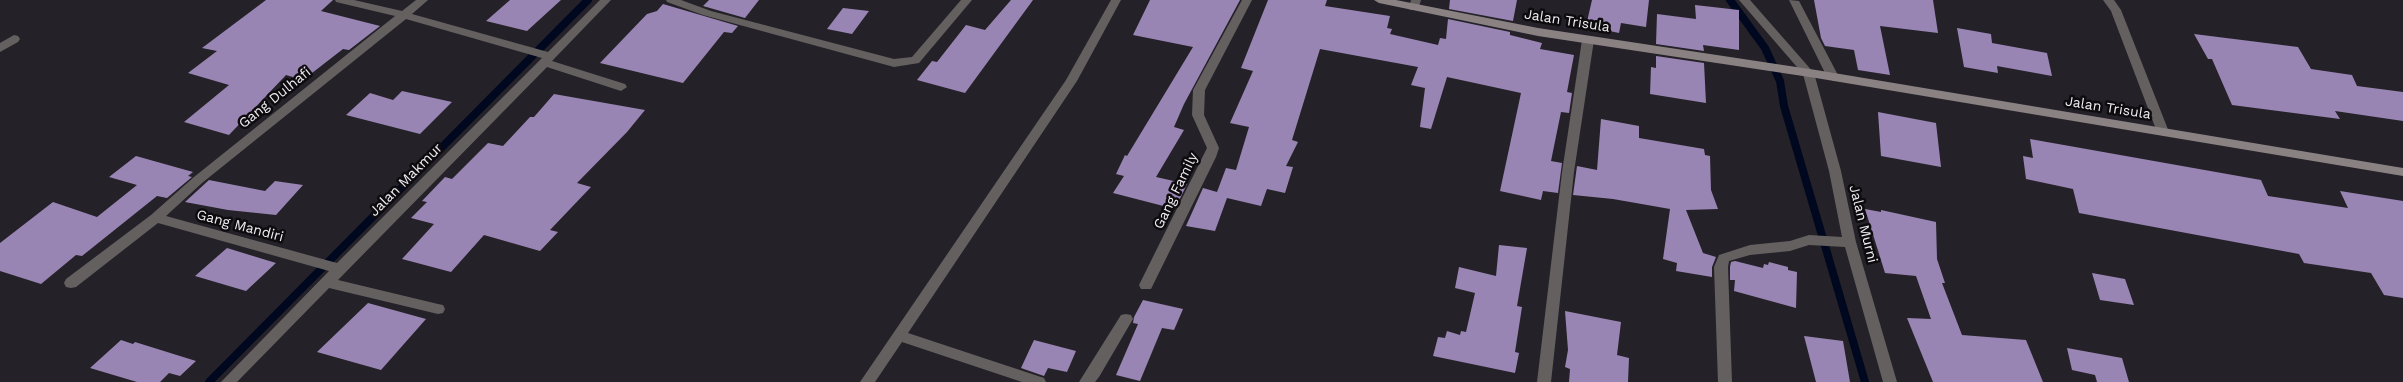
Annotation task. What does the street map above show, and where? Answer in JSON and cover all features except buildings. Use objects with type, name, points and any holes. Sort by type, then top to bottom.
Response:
[{"type":"street","points":[[340,0],[404,15],[523,50],[621,87]]},
{"type":"street","name":"Gang Dulhafi","points":[[71,283],[156,218],[206,174],[423,0]]},
{"type":"street","name":"Jalan Makmur","points":[[228,382],[326,282],[328,266],[544,57],[606,0]]},
{"type":"street","points":[[670,0],[707,13],[894,63],[906,63],[915,60],[966,0]]},
{"type":"street","points":[[867,382],[1071,81],[1116,0]]},
{"type":"street","name":"Gang Family","points":[[1146,285],[1210,157],[1213,148],[1198,115],[1199,90],[1247,0]]},
{"type":"street","name":"Jalan Trisula","points":[[1379,0],[1415,4],[1588,40],[1784,69],[2403,172]]},
{"type":"street","points":[[1744,0],[1808,73]]},
{"type":"street","points":[[2108,0],[2116,10],[2163,132]]},
{"type":"street","points":[[1794,1],[1833,77]]},
{"type":"street","points":[[0,48],[14,39]]},
{"type":"street","points":[[1544,382],[1568,172],[1588,40]]},
{"type":"street","name":"Jalan Murni","points":[[1808,73],[1834,170],[1850,242],[1890,382]]},
{"type":"street","name":"Gang Mandiri","points":[[156,218],[328,266]]},
{"type":"street","points":[[1725,382],[1721,267],[1724,258],[1750,250],[1790,246],[1809,240],[1850,242]]},
{"type":"street","points":[[326,282],[438,309]]},
{"type":"street","points":[[1086,382],[1094,373],[1126,319]]},
{"type":"street","points":[[898,335],[1039,382]]},
{"type":"waterway","points":[[209,382],[588,0]]},
{"type":"waterway","points":[[1730,0],[1765,48],[1780,81],[1784,106],[1865,382]]}]
